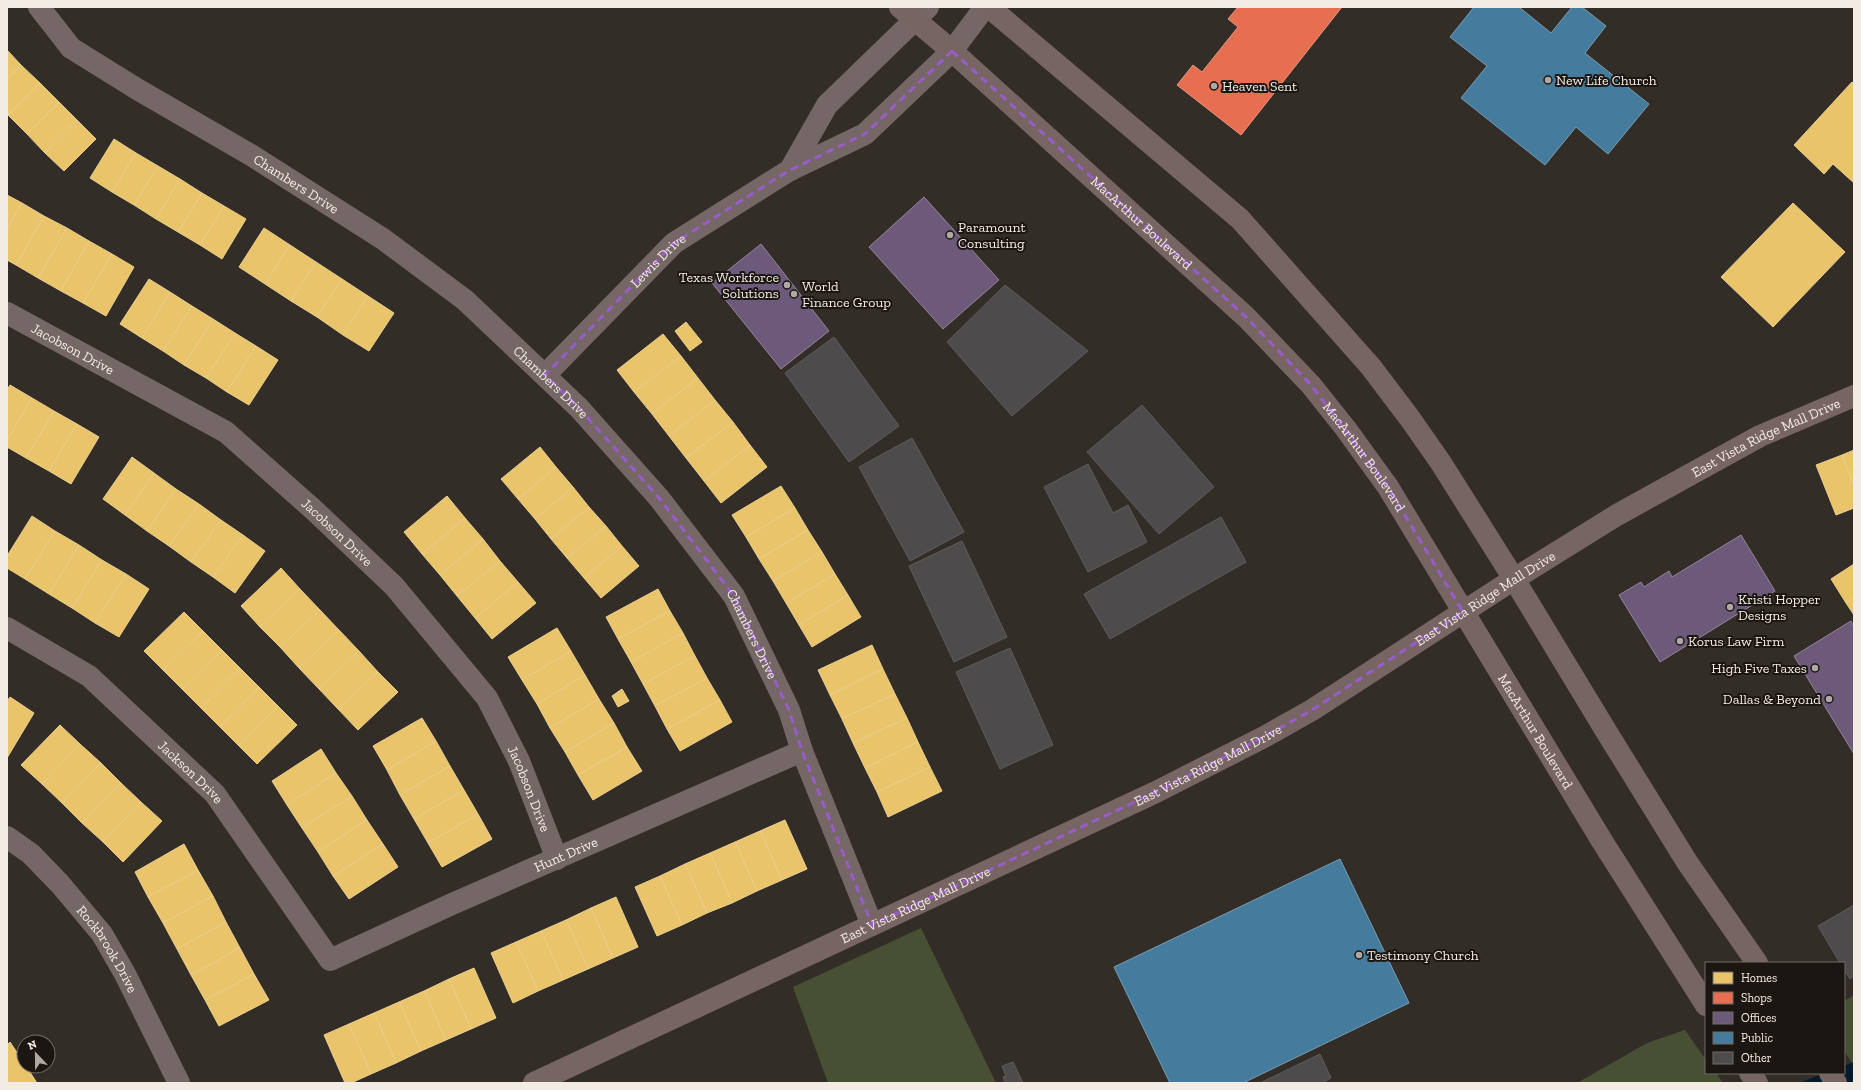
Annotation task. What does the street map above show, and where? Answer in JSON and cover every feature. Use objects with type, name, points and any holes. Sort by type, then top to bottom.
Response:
[{"type":"main road","points":[[989,7],[1240,219],[1371,367],[1411,420],[1514,579],[1544,631],[1676,843],[1756,962]]},
{"type":"main road","name":"MacArthur Boulevard","points":[[914,11],[952,51],[1246,317],[1311,385],[1352,437],[1388,487],[1602,841],[1705,1004]]},
{"type":"main road","name":"East Vista Ridge Mall Drive","points":[[534,1083],[1156,792],[1264,737],[1312,710],[1514,579],[1617,515],[1760,436],[1854,396]]},
{"type":"main road","points":[[1751,1074],[1757,1083]]},
{"type":"main road","points":[[1831,1074],[1836,1083]]},
{"type":"street","name":"Chambers Drive","points":[[39,7],[71,48],[137,89],[251,155],[383,239],[465,300],[579,408],[658,498],[734,596],[789,710],[802,751],[872,925]]},
{"type":"street","name":"Lewis Drive","points":[[545,375],[674,243],[790,170],[865,134],[952,51],[985,7]]},
{"type":"street","name":"Lewis Drive","points":[[790,170],[827,105],[914,11]]},
{"type":"street","name":"Jacobson Drive","points":[[7,313],[226,432],[315,511],[394,586],[487,698],[519,760],[557,859]]},
{"type":"street","name":"Jackson Drive","points":[[7,628],[89,676],[215,794],[330,960]]},
{"type":"street","name":"Hunt Drive","points":[[330,960],[452,904],[802,751]]},
{"type":"street","name":"Rockbrook Drive","points":[[7,837],[31,854],[60,884],[102,934],[125,974],[179,1083]]},
{"type":"highlighted area","points":[[952,51],[1246,317],[1311,385],[1388,487],[1463,612],[1312,710],[1264,737],[1156,792],[872,925],[802,751],[789,710],[734,596],[659,498],[579,408],[545,375],[674,243],[790,170],[865,134]]},
{"type":"green space","points":[[921,928],[996,1083],[828,1083],[793,987]]},
{"type":"green space","points":[[1854,995],[1854,1066],[1845,1052],[1845,1000]]},
{"type":"green space","points":[[1685,1030],[1705,1059],[1705,1074],[1717,1074],[1723,1083],[1577,1083],[1647,1043]]},
{"type":"water","points":[[1854,1062],[1854,1083],[1799,1083],[1822,1074],[1845,1074],[1845,1066]]},
{"type":"building: Homes","points":[[7,50],[21,65],[7,79]]},
{"type":"building: Homes","points":[[21,65],[40,83],[8,115],[7,79]]},
{"type":"building: Homes","points":[[1852,82],[1854,84],[1854,183],[1833,164],[1824,174],[1794,145]]},
{"type":"building: Homes","points":[[40,83],[59,102],[27,134],[8,115]]},
{"type":"building: Homes","points":[[59,102],[77,120],[45,153],[27,134]]},
{"type":"building: Homes","points":[[77,120],[96,139],[64,171],[45,153]]},
{"type":"building: Homes","points":[[114,139],[136,153],[112,192],[90,178]]},
{"type":"building: Homes","points":[[136,153],[158,166],[134,205],[112,192]]},
{"type":"building: Homes","points":[[158,166],[180,179],[156,219],[134,205]]},
{"type":"building: Homes","points":[[180,179],[202,193],[178,232],[156,219]]},
{"type":"building: Homes","points":[[202,193],[224,206],[200,245],[178,232]]},
{"type":"building: Homes","points":[[7,195],[22,203],[7,229]]},
{"type":"building: Homes","points":[[22,203],[44,216],[16,265],[7,260],[7,229]]},
{"type":"building: Homes","points":[[1793,203],[1845,252],[1773,327],[1721,277]]},
{"type":"building: Homes","points":[[224,206],[246,219],[222,259],[200,245]]},
{"type":"building: Homes","points":[[44,216],[67,228],[38,278],[16,265]]},
{"type":"building: Homes","points":[[67,228],[89,241],[61,291],[38,278]]},
{"type":"building: Homes","points":[[264,228],[290,245],[265,284],[239,267]]},
{"type":"building: Homes","points":[[89,241],[112,254],[83,303],[61,291]]},
{"type":"building: Homes","points":[[290,245],[316,262],[291,301],[265,284]]},
{"type":"building: Homes","points":[[112,254],[134,267],[106,316],[83,303]]},
{"type":"building: Homes","points":[[316,262],[342,279],[317,317],[291,301]]},
{"type":"building: Homes","points":[[149,279],[170,292],[142,338],[120,324]]},
{"type":"building: Homes","points":[[342,279],[368,296],[343,335],[317,317]]},
{"type":"building: Homes","points":[[170,292],[192,306],[163,351],[142,338]]},
{"type":"building: Homes","points":[[368,296],[394,313],[369,351],[343,335]]},
{"type":"building: Homes","points":[[192,306],[213,319],[184,365],[163,351]]},
{"type":"building: Homes","points":[[213,319],[235,333],[206,378],[184,365]]},
{"type":"building: Homes","points":[[686,322],[702,342],[690,351],[675,331]]},
{"type":"building: Homes","points":[[235,333],[256,346],[227,392],[206,378]]},
{"type":"building: Homes","points":[[663,334],[681,356],[634,392],[617,370]]},
{"type":"building: Homes","points":[[256,346],[278,360],[249,405],[227,392]]},
{"type":"building: Homes","points":[[681,356],[698,378],[652,414],[634,392]]},
{"type":"building: Homes","points":[[698,378],[715,400],[669,436],[652,414]]},
{"type":"building: Homes","points":[[10,385],[32,398],[7,440],[7,390]]},
{"type":"building: Homes","points":[[32,398],[54,411],[26,458],[7,447],[7,440]]},
{"type":"building: Homes","points":[[715,400],[733,422],[686,458],[669,436]]},
{"type":"building: Homes","points":[[54,411],[77,424],[49,471],[26,458]]},
{"type":"building: Homes","points":[[733,422],[750,445],[704,481],[686,458]]},
{"type":"building: Homes","points":[[77,424],[99,437],[71,484],[49,471]]},
{"type":"building: Homes","points":[[750,445],[767,467],[721,503],[704,481]]},
{"type":"building: Homes","points":[[540,447],[556,467],[518,499],[501,479]]},
{"type":"building: Homes","points":[[1854,450],[1854,486],[1842,455]]},
{"type":"building: Homes","points":[[1842,455],[1854,486],[1854,508],[1836,515],[1816,465]]},
{"type":"building: Homes","points":[[132,457],[154,473],[125,515],[103,499]]},
{"type":"building: Homes","points":[[556,467],[573,487],[535,519],[518,499]]},
{"type":"building: Homes","points":[[154,473],[176,489],[147,531],[125,515]]},
{"type":"building: Homes","points":[[781,486],[795,508],[746,537],[732,515]]},
{"type":"building: Homes","points":[[573,487],[589,507],[551,539],[535,519]]},
{"type":"building: Homes","points":[[176,489],[199,504],[169,546],[147,531]]},
{"type":"building: Homes","points":[[447,496],[465,518],[422,554],[404,532]]},
{"type":"building: Homes","points":[[199,504],[221,520],[191,562],[169,546]]},
{"type":"building: Homes","points":[[589,507],[606,526],[567,558],[551,539]]},
{"type":"building: Homes","points":[[795,508],[808,530],[759,559],[746,537]]},
{"type":"building: Homes","points":[[32,516],[55,531],[25,579],[7,568],[7,556]]},
{"type":"building: Homes","points":[[465,518],[483,539],[440,575],[422,554]]},
{"type":"building: Homes","points":[[221,520],[243,535],[213,577],[191,562]]},
{"type":"building: Homes","points":[[606,526],[622,546],[584,578],[567,558]]},
{"type":"building: Homes","points":[[808,530],[822,552],[773,581],[759,559]]},
{"type":"building: Homes","points":[[55,531],[79,545],[49,594],[25,579]]},
{"type":"building: Homes","points":[[243,535],[265,551],[235,593],[213,577]]},
{"type":"building: Homes","points":[[483,539],[500,561],[457,596],[440,575]]},
{"type":"building: Homes","points":[[79,545],[102,560],[72,608],[49,594]]},
{"type":"building: Homes","points":[[622,546],[639,566],[601,598],[584,578]]},
{"type":"building: Homes","points":[[822,552],[835,574],[786,603],[773,581]]},
{"type":"building: Homes","points":[[102,560],[126,574],[95,623],[72,608]]},
{"type":"building: Homes","points":[[500,561],[518,582],[475,618],[457,596]]},
{"type":"building: Homes","points":[[1854,564],[1854,598],[1846,603],[1831,579]]},
{"type":"building: Homes","points":[[281,568],[300,589],[260,627],[241,606]]},
{"type":"building: Homes","points":[[126,574],[149,589],[119,637],[95,623]]},
{"type":"building: Homes","points":[[835,574],[848,595],[799,625],[786,603]]},
{"type":"building: Homes","points":[[518,582],[536,603],[492,639],[475,618]]},
{"type":"building: Homes","points":[[300,589],[320,610],[280,647],[260,627]]},
{"type":"building: Homes","points":[[658,589],[670,611],[618,639],[606,617]]},
{"type":"building: Homes","points":[[848,595],[861,617],[812,647],[799,625]]},
{"type":"building: Homes","points":[[1854,598],[1854,615],[1846,603]]},
{"type":"building: Homes","points":[[320,610],[339,630],[299,668],[280,647]]},
{"type":"building: Homes","points":[[670,611],[683,633],[631,662],[618,639]]},
{"type":"building: Homes","points":[[184,612],[203,631],[163,670],[144,651]]},
{"type":"building: Homes","points":[[557,628],[571,651],[522,680],[508,657]]},
{"type":"building: Homes","points":[[339,630],[359,651],[319,689],[299,668]]},
{"type":"building: Homes","points":[[203,631],[222,650],[182,689],[163,670]]},
{"type":"building: Homes","points":[[683,633],[695,656],[643,684],[631,662]]},
{"type":"building: Homes","points":[[872,645],[883,669],[830,695],[818,670]]},
{"type":"building: Homes","points":[[222,650],[240,668],[201,708],[182,689]]},
{"type":"building: Homes","points":[[359,651],[378,672],[338,709],[319,689]]},
{"type":"building: Homes","points":[[571,651],[585,675],[537,704],[522,680]]},
{"type":"building: Homes","points":[[695,656],[707,678],[655,706],[643,684]]},
{"type":"building: Homes","points":[[240,668],[259,687],[220,727],[201,708]]},
{"type":"building: Homes","points":[[883,669],[895,694],[842,719],[830,695]]},
{"type":"building: Homes","points":[[378,672],[398,692],[358,730],[338,709]]},
{"type":"building: Homes","points":[[585,675],[599,699],[550,728],[537,704]]},
{"type":"building: Homes","points":[[707,678],[720,700],[667,729],[655,706]]},
{"type":"building: Homes","points":[[259,687],[278,706],[239,746],[220,727]]},
{"type":"building: Homes","points":[[622,689],[629,701],[618,707],[612,696]]},
{"type":"building: Homes","points":[[895,694],[907,718],[853,743],[842,719]]},
{"type":"building: Homes","points":[[10,697],[34,713],[7,758],[7,702]]},
{"type":"building: Homes","points":[[599,699],[614,723],[565,752],[550,728]]},
{"type":"building: Homes","points":[[720,700],[732,722],[680,751],[667,729]]},
{"type":"building: Homes","points":[[278,706],[297,725],[257,764],[239,746]]},
{"type":"building: Homes","points":[[422,718],[436,741],[387,770],[373,746]]},
{"type":"building: Homes","points":[[907,718],[918,742],[865,768],[853,743]]},
{"type":"building: Homes","points":[[614,723],[627,747],[578,775],[565,752]]},
{"type":"building: Homes","points":[[60,725],[80,744],[42,784],[21,765]]},
{"type":"building: Homes","points":[[436,741],[450,766],[400,795],[387,770]]},
{"type":"building: Homes","points":[[918,742],[930,767],[877,792],[865,768]]},
{"type":"building: Homes","points":[[80,744],[101,763],[62,803],[42,784]]},
{"type":"building: Homes","points":[[627,747],[642,771],[593,800],[578,775]]},
{"type":"building: Homes","points":[[321,749],[336,773],[287,805],[272,781]]},
{"type":"building: Homes","points":[[101,763],[121,783],[82,823],[62,803]]},
{"type":"building: Homes","points":[[450,766],[464,790],[414,819],[400,795]]},
{"type":"building: Homes","points":[[930,767],[942,791],[888,817],[877,792]]},
{"type":"building: Homes","points":[[336,773],[352,796],[302,828],[287,805]]},
{"type":"building: Homes","points":[[121,783],[141,802],[103,842],[82,823]]},
{"type":"building: Homes","points":[[464,790],[478,814],[428,843],[414,819]]},
{"type":"building: Homes","points":[[352,796],[367,820],[318,852],[302,828]]},
{"type":"building: Homes","points":[[141,802],[162,821],[123,862],[103,842]]},
{"type":"building: Homes","points":[[478,814],[492,839],[442,867],[428,843]]},
{"type":"building: Homes","points":[[367,820],[383,844],[333,876],[318,852]]},
{"type":"building: Homes","points":[[785,820],[807,869],[782,880],[760,831]]},
{"type":"building: Homes","points":[[760,831],[782,880],[757,891],[735,842]]},
{"type":"building: Homes","points":[[735,842],[757,891],[732,903],[710,853]]},
{"type":"building: Homes","points":[[184,844],[198,870],[148,897],[135,872]]},
{"type":"building: Homes","points":[[383,844],[398,867],[349,899],[333,876]]},
{"type":"building: Homes","points":[[710,853],[732,903],[707,913],[685,864]]},
{"type":"building: Homes","points":[[685,864],[707,913],[682,925],[660,876]]},
{"type":"building: Homes","points":[[198,870],[213,896],[163,923],[148,897]]},
{"type":"building: Homes","points":[[660,876],[682,925],[657,936],[635,887]]},
{"type":"building: Homes","points":[[213,896],[226,922],[177,949],[163,923]]},
{"type":"building: Homes","points":[[616,897],[638,947],[613,958],[591,908]]},
{"type":"building: Homes","points":[[591,908],[613,958],[588,969],[566,920]]},
{"type":"building: Homes","points":[[566,920],[588,969],[563,980],[541,931]]},
{"type":"building: Homes","points":[[226,922],[240,948],[191,975],[177,949]]},
{"type":"building: Homes","points":[[541,931],[563,980],[538,991],[516,942]]},
{"type":"building: Homes","points":[[516,942],[538,991],[513,1003],[491,953]]},
{"type":"building: Homes","points":[[240,948],[254,974],[205,1000],[191,975]]},
{"type":"building: Homes","points":[[474,968],[496,1018],[471,1029],[449,979]]},
{"type":"building: Homes","points":[[254,974],[269,1000],[219,1026],[205,1000]]},
{"type":"building: Homes","points":[[449,979],[471,1029],[446,1040],[424,991]]},
{"type":"building: Homes","points":[[424,991],[446,1040],[421,1051],[399,1002]]},
{"type":"building: Homes","points":[[399,1002],[421,1051],[396,1063],[374,1013]]},
{"type":"building: Homes","points":[[374,1013],[396,1063],[371,1074],[349,1024]]},
{"type":"building: Homes","points":[[349,1024],[371,1074],[351,1083],[345,1083],[324,1035]]},
{"type":"building: Homes","points":[[10,1042],[16,1051],[16,1074],[31,1074],[37,1083],[7,1083],[7,1045]]},
{"type":"building: Shops","points":[[1238,7],[1342,7],[1241,135],[1177,85],[1193,65],[1202,72],[1238,27],[1228,19]]},
{"type":"building: Offices","points":[[924,197],[999,280],[943,329],[869,247]]},
{"type":"building: Offices","points":[[761,244],[829,331],[781,369],[712,283]]},
{"type":"building: Offices","points":[[1741,535],[1775,591],[1660,662],[1619,595],[1641,582],[1644,587],[1669,571],[1672,577]]},
{"type":"building: Offices","points":[[1851,621],[1854,627],[1854,754],[1794,656]]},
{"type":"building: Public","points":[[1474,7],[1519,7],[1551,33],[1572,7],[1582,7],[1606,26],[1585,53],[1649,104],[1608,154],[1576,127],[1545,165],[1461,98],[1487,66],[1450,37]]},
{"type":"building: Public","points":[[1340,859],[1409,1003],[1243,1083],[1170,1083],[1114,967]]},
{"type":"building: Other","points":[[1005,285],[1088,351],[1012,416],[947,342]]},
{"type":"building: Other","points":[[834,337],[899,426],[849,462],[785,373]]},
{"type":"building: Other","points":[[1142,405],[1214,487],[1159,534],[1087,452]]},
{"type":"building: Other","points":[[912,438],[964,532],[910,561],[859,467]]},
{"type":"building: Other","points":[[1088,464],[1113,513],[1128,505],[1147,542],[1088,572],[1044,487]]},
{"type":"building: Other","points":[[1221,517],[1246,562],[1110,639],[1084,594]]},
{"type":"building: Other","points":[[962,541],[1007,637],[954,662],[909,566]]},
{"type":"building: Other","points":[[1010,648],[1053,745],[1000,769],[956,672]]},
{"type":"building: Other","points":[[1854,905],[1854,976],[1850,979],[1845,971],[1845,962],[1839,962],[1818,926]]},
{"type":"building: Other","points":[[1320,1054],[1331,1078],[1322,1083],[1260,1083]]},
{"type":"building: Other","points":[[1013,1062],[1023,1083],[1005,1083],[1003,1077],[1006,1076],[1002,1066]]},
{"type":"place","name":"New Life Church","points":[[1548,80]]},
{"type":"place","name":"Heaven Sent","points":[[1214,86]]},
{"type":"place","name":"Paramount Consulting","points":[[950,235]]},
{"type":"place","name":"Texas Workforce Solutions","points":[[787,285]]},
{"type":"place","name":"World Finance Group","points":[[794,294]]},
{"type":"place","name":"Kristi Hopper Designs","points":[[1730,607]]},
{"type":"place","name":"Korus Law Firm","points":[[1680,641]]},
{"type":"place","name":"High Five Taxes","points":[[1815,668]]},
{"type":"place","name":"Dallas & Beyond","points":[[1829,699]]},
{"type":"place","name":"Testimony Church","points":[[1359,955]]}]
